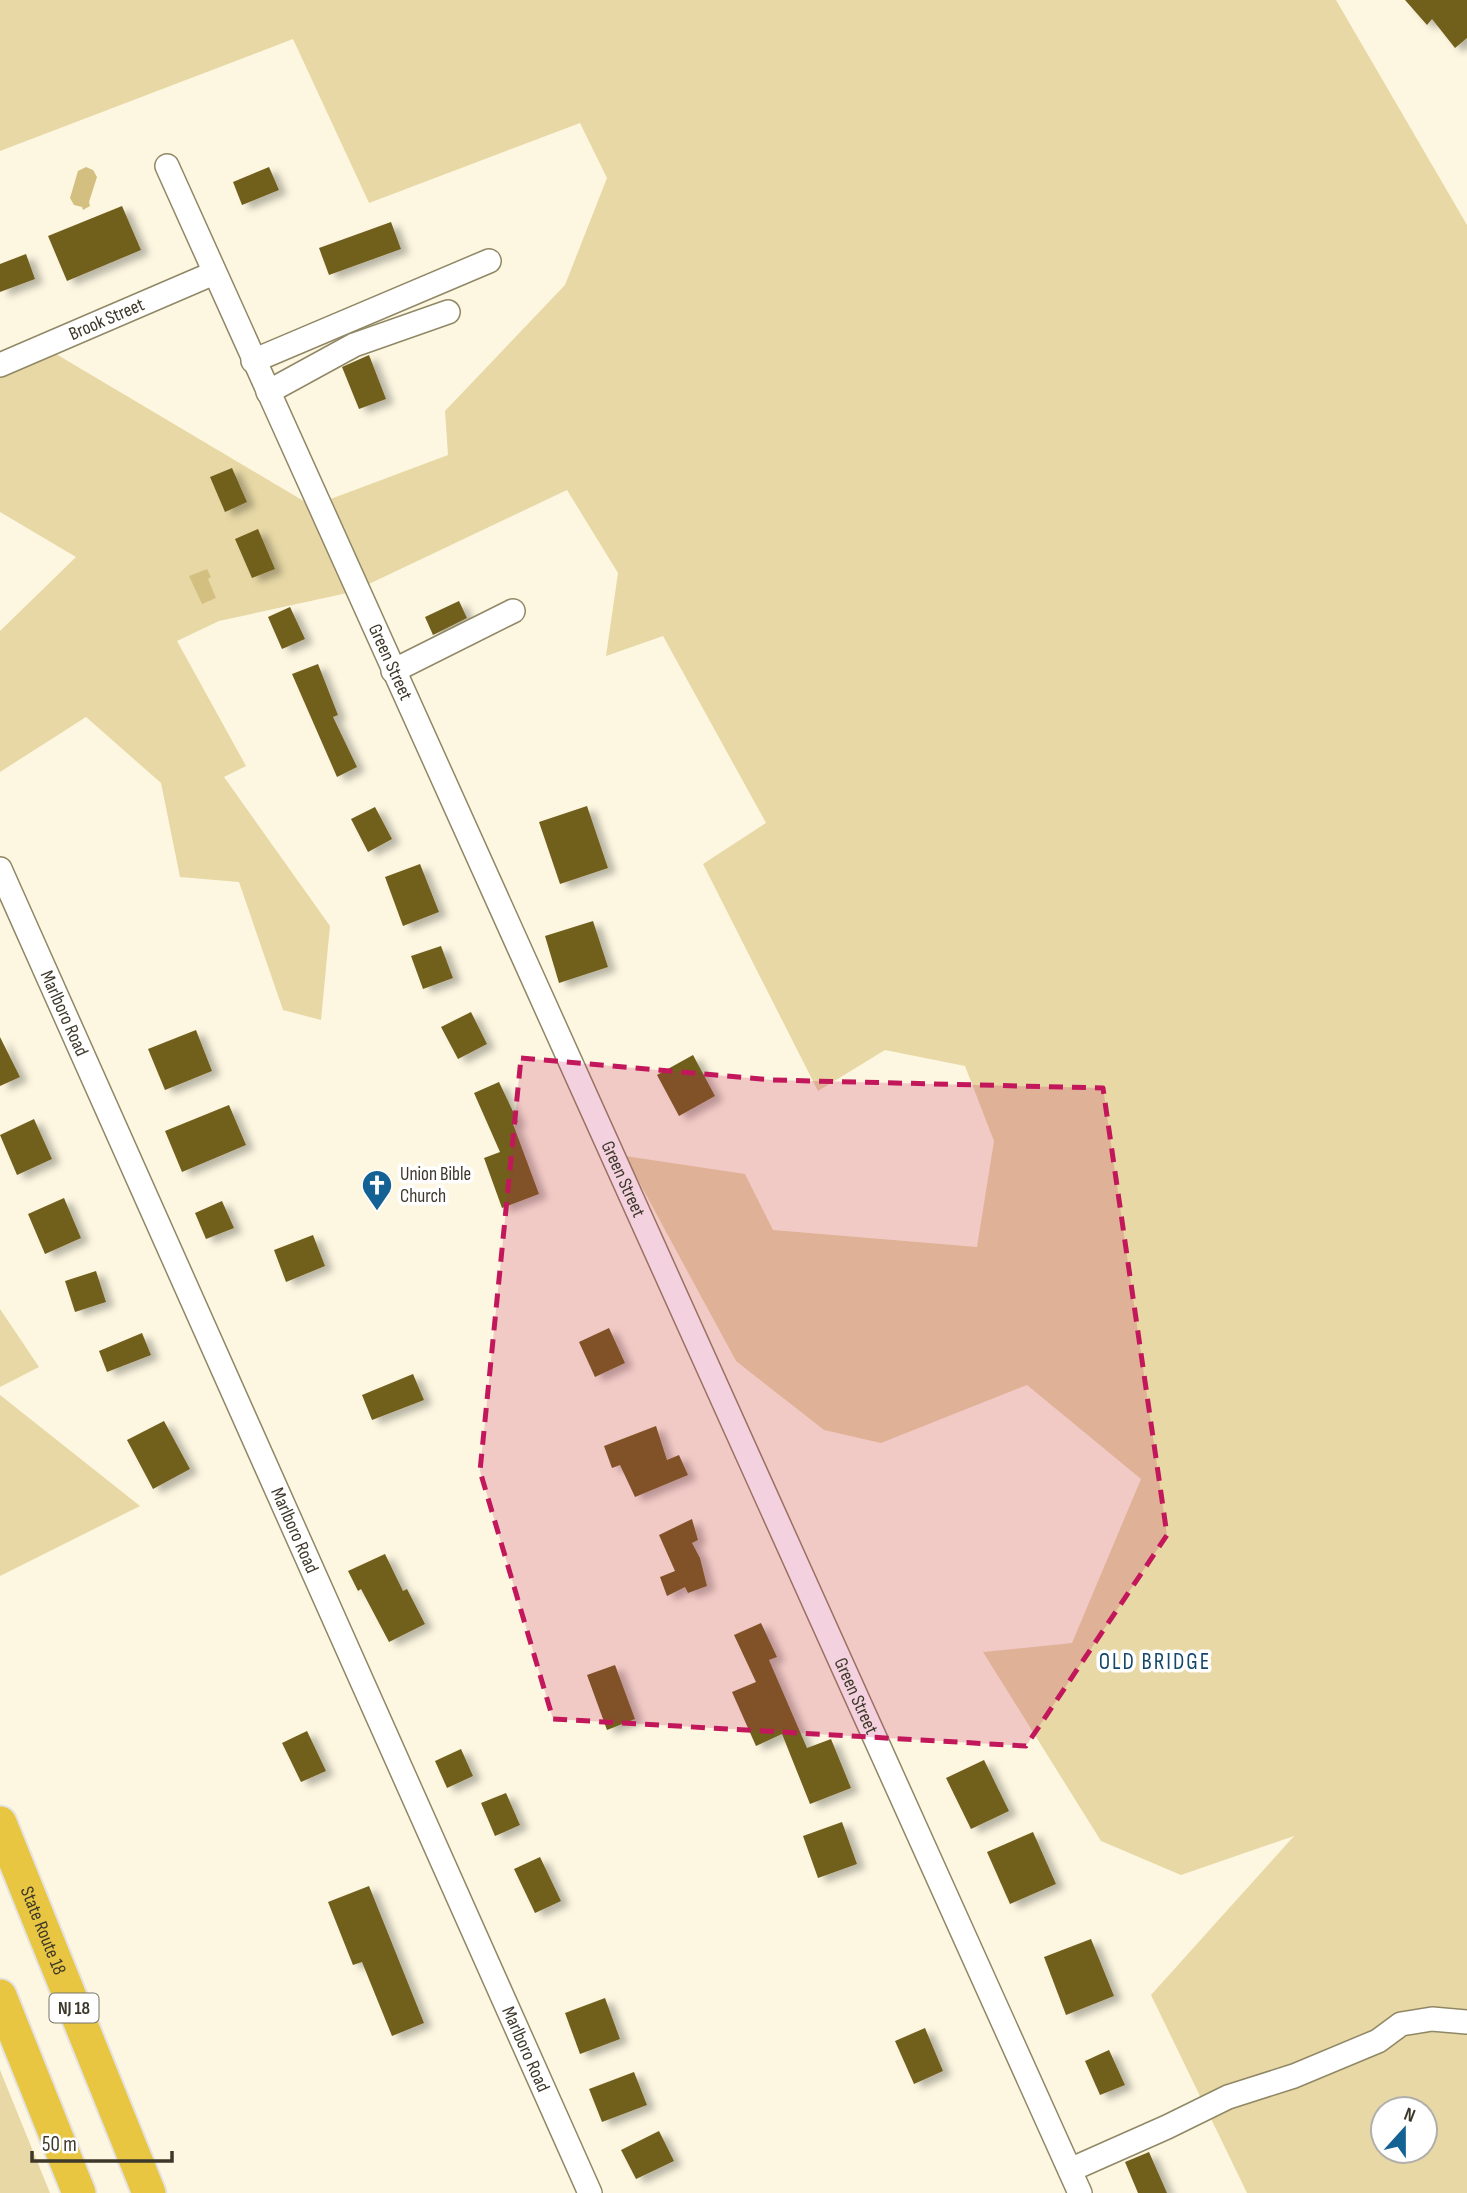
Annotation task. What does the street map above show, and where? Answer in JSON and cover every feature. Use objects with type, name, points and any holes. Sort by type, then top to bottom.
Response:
[{"type":"highway","name":"State Route 18","points":[[0,1823],[149,2193]]},
{"type":"highway","points":[[0,1996],[79,2193]]},
{"type":"street","name":"Green Street","points":[[167,166],[1080,2193]]},
{"type":"street","points":[[253,361],[489,261]]},
{"type":"street","name":"Brook Street","points":[[0,365],[214,273]]},
{"type":"street","points":[[268,392],[354,345],[448,312]]},
{"type":"street","points":[[393,671],[513,611]]},
{"type":"street","name":"Marlboro Road","points":[[0,869],[590,2193]]},
{"type":"street","points":[[1070,2170],[1228,2097],[1294,2076],[1378,2041],[1401,2024],[1432,2019],[1467,2022]]},
{"type":"highlighted area","points":[[521,1058],[772,1080],[1103,1088],[1167,1535],[1026,1746],[553,1719],[480,1471]]},
{"type":"shaded area","points":[[0,0],[1336,0],[1467,225],[1467,2193],[1247,2193],[1151,1995],[1294,1836],[1181,1875],[1101,1841],[983,1652],[1072,1643],[1141,1479],[1027,1385],[881,1443],[824,1430],[736,1361],[625,1156],[745,1174],[773,1230],[977,1247],[994,1141],[965,1066],[885,1050],[818,1091],[703,864],[766,823],[663,636],[606,656],[618,573],[567,490],[352,592],[219,621],[177,641],[246,766],[224,777],[330,926],[321,1020],[283,1010],[239,882],[180,877],[161,783],[86,717],[0,772],[0,631],[76,557],[0,512],[0,377],[56,354],[312,506],[448,455],[445,411],[565,285],[607,178],[580,123],[369,203],[293,39],[0,151]]},
{"type":"shaded area","points":[[86,167],[93,170],[97,177],[90,206],[83,210],[82,207],[74,205],[70,198],[78,171]]},
{"type":"shaded area","points":[[207,569],[216,598],[202,604],[189,576]]},
{"type":"shaded area","points":[[0,1309],[39,1367],[0,1387]]},
{"type":"shaded area","points":[[0,1395],[140,1506],[0,1576]]},
{"type":"shaded area","points":[[0,2070],[50,2193],[0,2193]]},
{"type":"building","points":[[1405,0],[1467,0],[1467,38],[1455,48],[1432,19],[1427,25]]},
{"type":"building","points":[[269,167],[279,190],[242,205],[233,182]]},
{"type":"building","points":[[122,206],[141,250],[67,281],[48,236]]},
{"type":"building","points":[[391,222],[401,249],[329,275],[319,248]]},
{"type":"building","points":[[26,254],[35,279],[0,292],[0,264]]},
{"type":"building","points":[[369,355],[386,399],[359,409],[342,367]]},
{"type":"building","points":[[232,468],[247,502],[225,512],[210,477]]},
{"type":"building","points":[[258,529],[275,569],[252,578],[235,539]]},
{"type":"building","points":[[459,601],[467,618],[433,635],[425,617]]},
{"type":"building","points":[[290,607],[305,639],[282,649],[268,617]]},
{"type":"building","points":[[318,664],[338,715],[333,717],[357,767],[337,777],[292,674]]},
{"type":"building","points":[[587,806],[608,868],[560,884],[539,822]]},
{"type":"building","points":[[375,807],[392,839],[368,852],[351,819]]},
{"type":"building","points":[[420,864],[439,912],[403,926],[385,877]]},
{"type":"building","points":[[593,921],[608,967],[559,983],[545,936]]},
{"type":"building","points":[[441,946],[453,978],[423,989],[411,956]]},
{"type":"building","points":[[471,1012],[487,1044],[458,1059],[441,1027]]},
{"type":"building","points":[[196,1030],[212,1071],[165,1090],[148,1049]]},
{"type":"building","points":[[0,1037],[20,1077],[0,1086]]},
{"type":"building","points":[[693,1055],[715,1096],[679,1116],[657,1075]]},
{"type":"building","points":[[499,1082],[518,1122],[513,1124],[539,1194],[502,1208],[484,1158],[500,1152],[474,1093]]},
{"type":"building","points":[[229,1105],[246,1145],[182,1172],[165,1131]]},
{"type":"building","points":[[34,1119],[52,1159],[17,1175],[0,1135]]},
{"type":"building","points":[[64,1198],[81,1238],[45,1254],[28,1214]]},
{"type":"building","points":[[222,1201],[234,1228],[206,1239],[195,1213]]},
{"type":"building","points":[[313,1235],[325,1266],[286,1282],[274,1250]]},
{"type":"building","points":[[96,1271],[106,1302],[75,1312],[65,1281]]},
{"type":"building","points":[[609,1328],[625,1363],[595,1377],[579,1342]]},
{"type":"building","points":[[142,1333],[151,1355],[107,1372],[99,1351]]},
{"type":"building","points":[[413,1374],[424,1400],[372,1420],[362,1395]]},
{"type":"building","points":[[164,1421],[190,1469],[153,1489],[127,1440]]},
{"type":"building","points":[[656,1426],[667,1460],[679,1455],[688,1475],[635,1497],[620,1465],[612,1468],[604,1446]]},
{"type":"building","points":[[692,1519],[698,1540],[692,1543],[700,1558],[707,1586],[688,1593],[685,1587],[667,1596],[660,1577],[675,1571],[659,1535]]},
{"type":"building","points":[[385,1554],[403,1591],[407,1589],[425,1624],[389,1642],[361,1589],[358,1591],[348,1571]]},
{"type":"building","points":[[761,1623],[777,1657],[769,1660],[807,1748],[831,1739],[851,1788],[810,1804],[782,1734],[756,1746],[732,1692],[756,1682],[734,1635]]},
{"type":"building","points":[[615,1665],[635,1719],[607,1730],[587,1675]]},
{"type":"building","points":[[307,1731],[326,1771],[301,1782],[282,1743]]},
{"type":"building","points":[[461,1749],[473,1776],[447,1788],[435,1761]]},
{"type":"building","points":[[984,1760],[1009,1811],[971,1829],[946,1778]]},
{"type":"building","points":[[506,1793],[520,1825],[495,1836],[481,1803]]},
{"type":"building","points":[[842,1822],[857,1864],[818,1878],[803,1836]]},
{"type":"building","points":[[1033,1832],[1056,1884],[1010,1904],[987,1852]]},
{"type":"building","points":[[540,1857],[561,1901],[535,1913],[514,1869]]},
{"type":"building","points":[[369,1886],[424,2023],[392,2036],[362,1962],[353,1965],[328,1902]]},
{"type":"building","points":[[1091,1939],[1114,1996],[1066,2015],[1044,1957]]},
{"type":"building","points":[[605,1998],[620,2039],[580,2054],[565,2013]]},
{"type":"building","points":[[925,2028],[943,2071],[914,2084],[895,2041]]},
{"type":"building","points":[[1109,2050],[1125,2085],[1100,2095],[1085,2061]]},
{"type":"building","points":[[634,2072],[647,2105],[602,2122],[589,2089]]},
{"type":"building","points":[[659,2131],[674,2161],[636,2179],[621,2150]]},
{"type":"building","points":[[1149,2152],[1167,2193],[1138,2193],[1125,2162]]},
{"type":"place","name":"Union Bible Church","points":[[377,1212]]},
{"type":"district","name":"OLD BRIDGE","points":[[1155,1662]]}]
